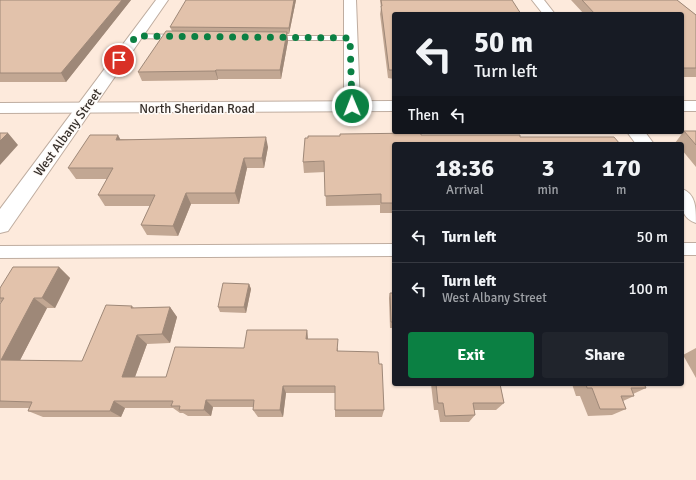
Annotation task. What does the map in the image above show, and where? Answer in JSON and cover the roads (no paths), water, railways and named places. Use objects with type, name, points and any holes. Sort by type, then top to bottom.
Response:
[{"type":"street","name":"West Albany Street","points":[[0,225],[162,0]]},
{"type":"street","points":[[350,0],[352,106]]},
{"type":"street","points":[[538,0],[547,12]]},
{"type":"street","name":"North Sheridan Road","points":[[0,108],[392,106]]},
{"type":"street","points":[[684,106],[696,106]]},
{"type":"street","points":[[684,199],[696,215]]},
{"type":"lane","points":[[136,36],[192,37]]},
{"type":"lane","points":[[263,38],[350,38]]},
{"type":"lane","points":[[684,249],[696,248]]},
{"type":"lane","points":[[0,252],[392,250]]}]
